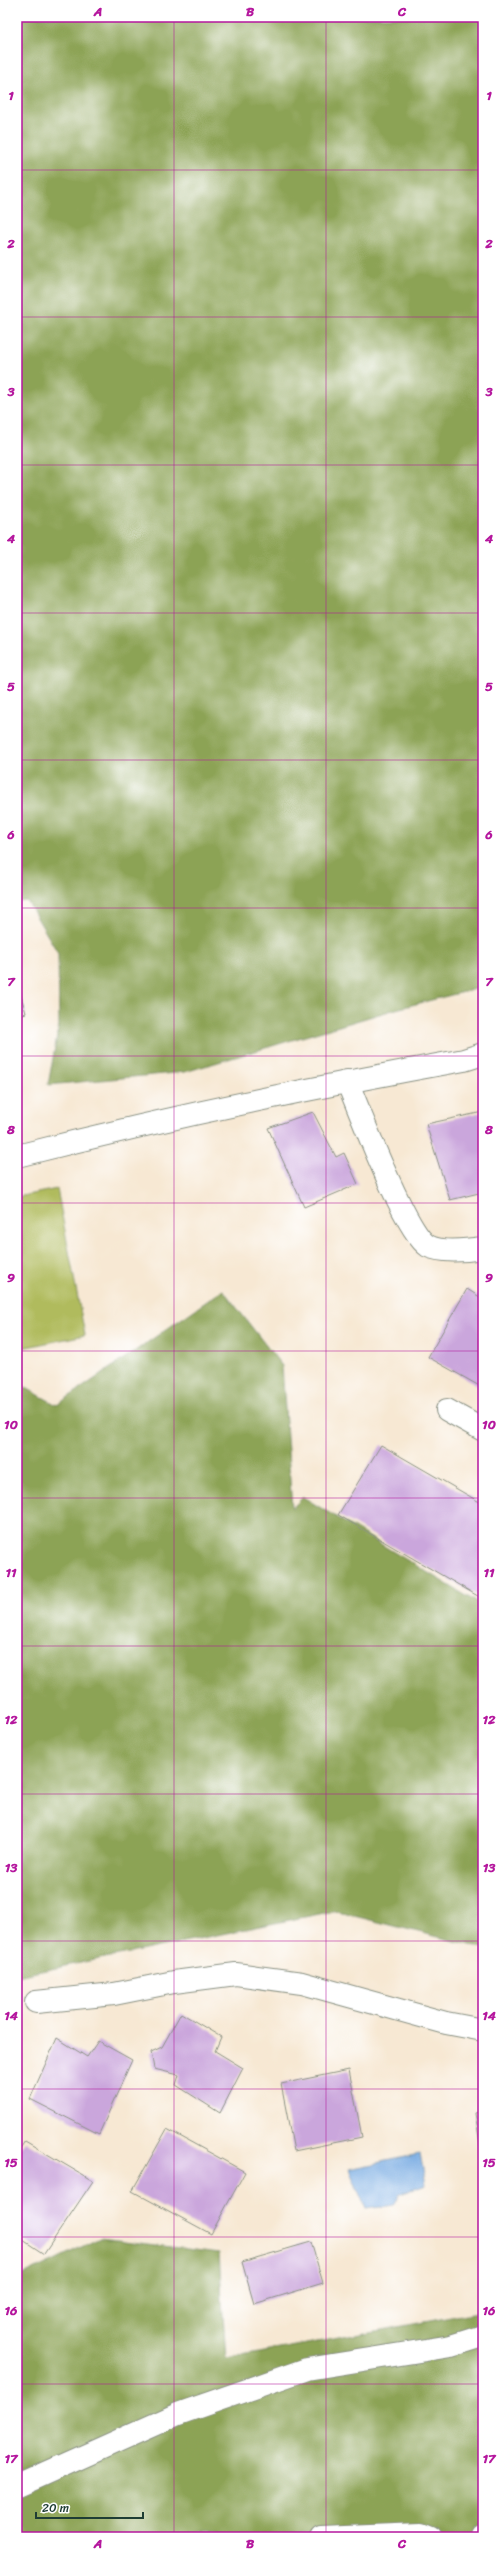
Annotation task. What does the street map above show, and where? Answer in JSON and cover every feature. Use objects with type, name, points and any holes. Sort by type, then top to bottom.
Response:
[{"type":"street","points":[[17,1156],[120,1129],[347,1082],[464,1060],[483,1054]]},
{"type":"street","points":[[347,1082],[397,1199],[413,1227],[428,1246],[455,1251],[483,1248]]},
{"type":"street","points":[[447,1410],[483,1430]]},
{"type":"street","points":[[36,2002],[114,1994],[174,1982],[236,1974],[302,1983],[446,2023],[483,2030]]},
{"type":"street","points":[[17,2486],[178,2414],[307,2369],[451,2346],[483,2336]]},
{"type":"street","points":[[321,2537],[420,2532],[430,2537]]},
{"type":"green space","points":[[17,17],[483,17],[483,987],[396,1009],[185,1072],[48,1085],[59,1025],[58,953],[27,901],[17,902]]},
{"type":"green space","points":[[57,1189],[85,1335],[17,1349],[17,1197]]},
{"type":"green space","points":[[223,1290],[282,1366],[292,1508],[303,1497],[483,1606],[483,1948],[334,1911],[17,1976],[17,1383],[57,1405]]},
{"type":"green space","points":[[100,2238],[219,2253],[226,2359],[483,2311],[483,2537],[17,2537],[17,2278]]},
{"type":"water","points":[[420,2154],[426,2184],[400,2193],[394,2205],[366,2209],[349,2169]]},
{"type":"building","points":[[17,982],[26,1013],[17,1016]]},
{"type":"building","points":[[313,1112],[336,1157],[344,1153],[358,1184],[304,1207],[268,1128]]},
{"type":"building","points":[[483,1112],[483,1192],[450,1200],[426,1124]]},
{"type":"building","points":[[467,1289],[483,1299],[483,1388],[428,1357]]},
{"type":"building","points":[[381,1445],[483,1504],[483,1599],[338,1515]]},
{"type":"building","points":[[181,2013],[221,2037],[215,2051],[243,2068],[220,2113],[176,2085],[179,2075],[154,2069],[151,2052],[162,2047]]},
{"type":"building","points":[[57,2038],[87,2057],[98,2041],[132,2060],[99,2134],[30,2099]]},
{"type":"building","points":[[349,2070],[362,2137],[294,2151],[281,2084]]},
{"type":"building","points":[[483,2111],[483,2157],[482,2157],[475,2113]]},
{"type":"building","points":[[167,2129],[245,2172],[211,2234],[132,2191]]},
{"type":"building","points":[[25,2141],[93,2181],[44,2254],[17,2236],[17,2153]]},
{"type":"building","points":[[481,2220],[483,2220],[483,2249],[482,2249]]},
{"type":"building","points":[[311,2242],[323,2283],[254,2304],[242,2262]]}]
